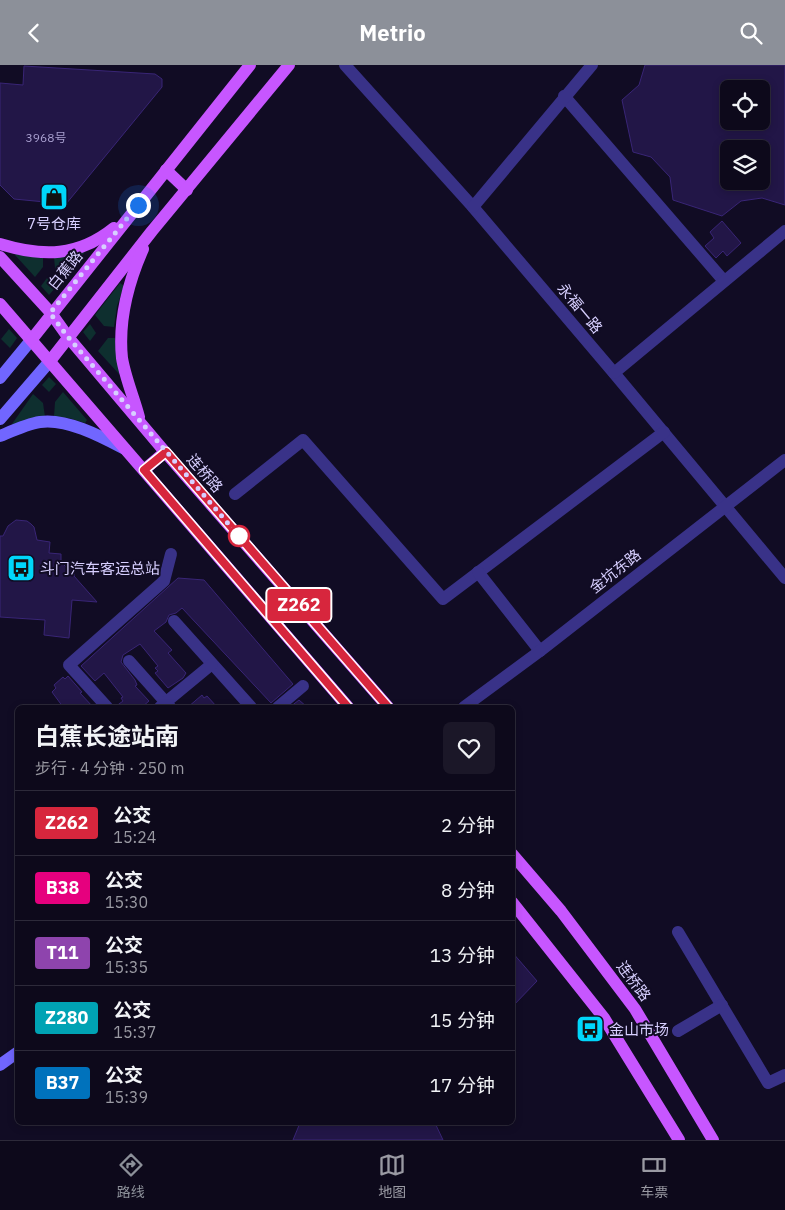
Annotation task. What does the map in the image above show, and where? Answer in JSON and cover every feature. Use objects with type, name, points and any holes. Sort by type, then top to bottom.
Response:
[{"type":"main road","name":"白蕉路","points":[[0,378],[250,65]]},
{"type":"main road","points":[[0,419],[50,361],[152,231],[289,65]]},
{"type":"main road","points":[[166,170],[187,190]]},
{"type":"main road","points":[[0,244],[34,252],[67,251],[82,247],[106,235],[128,217]]},
{"type":"main road","points":[[141,422],[122,359],[122,313],[128,288],[152,231]]},
{"type":"main road","name":"连桥路","points":[[0,257],[50,313],[68,337],[166,452],[386,705]]},
{"type":"main road","points":[[0,303],[346,705]]},
{"type":"main road","points":[[0,436],[40,422],[60,423],[109,441],[127,451]]},
{"type":"main road","points":[[144,470],[166,452]]},
{"type":"main road","name":"连桥路","points":[[515,857],[561,911],[635,1009],[713,1140]]},
{"type":"main road","points":[[515,906],[604,1018],[679,1140]]},
{"type":"main road","points":[[0,1065],[15,1054]]},
{"type":"street","name":"永福一路","points":[[345,65],[473,207],[785,578]]},
{"type":"street","points":[[473,207],[564,96],[592,65]]},
{"type":"street","points":[[564,96],[724,281]]},
{"type":"street","points":[[614,373],[785,231]]},
{"type":"street","points":[[235,495],[303,441],[443,599],[664,432]]},
{"type":"street","name":"金坑东路","points":[[467,705],[540,651],[785,460]]},
{"type":"street","points":[[105,705],[69,665],[164,581],[171,554]]},
{"type":"street","points":[[478,572],[540,651]]},
{"type":"street","points":[[174,621],[249,705]]},
{"type":"street","points":[[129,661],[165,705]]},
{"type":"street","points":[[167,705],[212,664]]},
{"type":"street","points":[[280,705],[303,686]]},
{"type":"street","points":[[678,932],[768,1083],[785,1075]]},
{"type":"street","points":[[678,1031],[722,1005]]},
{"type":"green space","points":[[17,252],[43,257],[43,267],[35,277],[15,255]]},
{"type":"green space","points":[[85,252],[64,276],[55,268],[54,257]]},
{"type":"green space","points":[[47,278],[56,287],[49,295],[41,286]]},
{"type":"green space","points":[[120,283],[124,286],[117,306],[114,327],[104,326],[95,315]]},
{"type":"green space","points":[[90,324],[96,333],[90,341],[83,332]]},
{"type":"green space","points":[[9,329],[17,338],[10,348],[1,339]]},
{"type":"green space","points":[[108,338],[115,338],[117,356],[122,373],[119,374],[98,351]]},
{"type":"green space","points":[[49,377],[56,384],[49,392],[42,385]]},
{"type":"green space","points":[[63,392],[87,420],[85,423],[69,418],[54,417],[55,402]]},
{"type":"green space","points":[[33,394],[43,403],[45,417],[13,426],[12,424]]},
{"type":"building","points":[[645,65],[785,65],[785,205],[762,198],[741,201],[722,216],[673,200],[670,177],[651,157],[633,152],[622,100],[639,85]]},
{"type":"building","points":[[24,66],[155,74],[162,79],[162,87],[66,204],[14,199],[0,185],[0,83],[23,85]]},
{"type":"building","points":[[722,221],[741,243],[727,256],[723,251],[716,258],[705,246],[714,238],[710,232]]},
{"type":"building","points":[[16,520],[27,521],[31,524],[34,527],[37,540],[50,542],[49,553],[61,554],[61,562],[66,567],[75,568],[74,576],[97,602],[72,600],[69,638],[44,635],[45,620],[0,617],[0,536],[3,536],[8,526]]},
{"type":"building","points":[[178,578],[204,580],[293,684],[271,703],[182,608],[176,613],[169,615],[166,622],[154,631],[172,650],[168,653],[186,673],[183,678],[168,688],[155,673],[158,671],[155,668],[158,666],[140,644],[123,655],[121,662],[135,680],[137,685],[135,686],[149,701],[144,705],[118,705],[123,701],[121,698],[123,697],[104,673],[95,681],[81,666]]},
{"type":"building","points":[[68,676],[91,705],[62,705],[52,692],[56,688],[54,685],[63,677],[65,679]]},
{"type":"building","points":[[202,695],[204,698],[207,696],[215,705],[190,705]]},
{"type":"building","points":[[299,700],[305,705],[293,705]]},
{"type":"building","points":[[515,955],[537,981],[515,1004]]},
{"type":"building","points":[[299,1125],[436,1125],[443,1140],[293,1140]]},
{"type":"bus line","name":"Z262","points":[[346,705],[144,470],[166,452],[386,705]]},
{"type":"place","name":"7号仓库","points":[[54,197]]},
{"type":"place","name":"斗门汽车客运总站","points":[[21,568]]},
{"type":"place","name":"金山市场","points":[[590,1029]]},
{"type":"route","points":[[138,205],[50,313],[128,408],[244,542],[239,536]]}]
